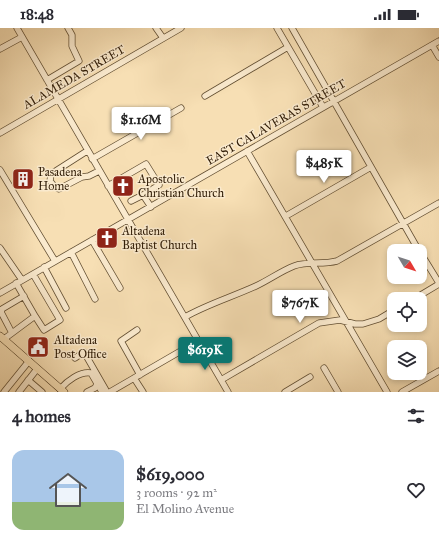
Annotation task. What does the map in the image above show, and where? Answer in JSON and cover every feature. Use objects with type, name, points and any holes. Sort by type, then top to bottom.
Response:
[{"type":"main road","points":[[2,338],[62,390]]},
{"type":"street","points":[[17,28],[228,392]]},
{"type":"street","points":[[47,80],[79,60],[72,46],[72,35],[68,28]]},
{"type":"street","points":[[156,28],[163,38]]},
{"type":"street","name":"ALAMEDA STREET","points":[[0,133],[181,28]]},
{"type":"street","points":[[277,28],[299,63],[323,108]]},
{"type":"street","points":[[292,28],[415,244]]},
{"type":"street","points":[[0,49],[22,37]]},
{"type":"street","name":"EAST CALAVERAS STREET","points":[[0,293],[439,41]]},
{"type":"street","points":[[432,45],[439,57]]},
{"type":"street","points":[[205,96],[288,47]]},
{"type":"street","points":[[92,159],[181,108]]},
{"type":"street","points":[[87,151],[51,174],[50,181],[59,189],[82,177],[89,176],[99,171]]},
{"type":"street","points":[[248,151],[387,392]]},
{"type":"street","points":[[108,186],[146,164],[159,185],[130,201]]},
{"type":"street","points":[[286,216],[371,167]]},
{"type":"street","points":[[0,170],[55,261]]},
{"type":"street","points":[[143,195],[151,207]]},
{"type":"street","points":[[185,317],[214,302],[258,285],[287,269],[313,263],[319,264],[337,261],[439,203]]},
{"type":"street","points":[[92,240],[120,288]]},
{"type":"street","points":[[0,248],[19,282],[24,296],[44,330],[60,320],[33,274]]},
{"type":"street","points":[[71,252],[96,299]]},
{"type":"street","points":[[426,292],[439,284],[427,264]]},
{"type":"street","points":[[44,268],[66,308]]},
{"type":"street","points":[[12,333],[2,309],[24,296]]},
{"type":"street","points":[[221,380],[319,323],[340,320],[355,324],[371,322],[387,314]]},
{"type":"street","points":[[2,338],[12,333],[36,316]]},
{"type":"street","points":[[137,330],[121,341],[137,376],[142,392]]},
{"type":"street","points":[[75,358],[84,352],[109,392],[198,341]]},
{"type":"street","points":[[4,392],[29,361]]},
{"type":"street","points":[[324,368],[338,392]]},
{"type":"street","points":[[19,392],[37,369]]},
{"type":"street","points":[[402,392],[439,371]]},
{"type":"street","points":[[62,390],[66,382],[86,372],[91,373],[102,392]]},
{"type":"street","points":[[284,392],[310,377]]},
{"type":"street","points":[[28,380],[42,392]]},
{"type":"street","points":[[86,392],[95,388],[97,384]]},
{"type":"place","name":"Pasadena Home","points":[[23,179]]},
{"type":"place","name":"Apostolic Christian Church","points":[[123,186]]},
{"type":"place","name":"Altadena Baptist Church","points":[[107,238]]},
{"type":"place","name":"Altadena Post Office","points":[[38,347]]}]
